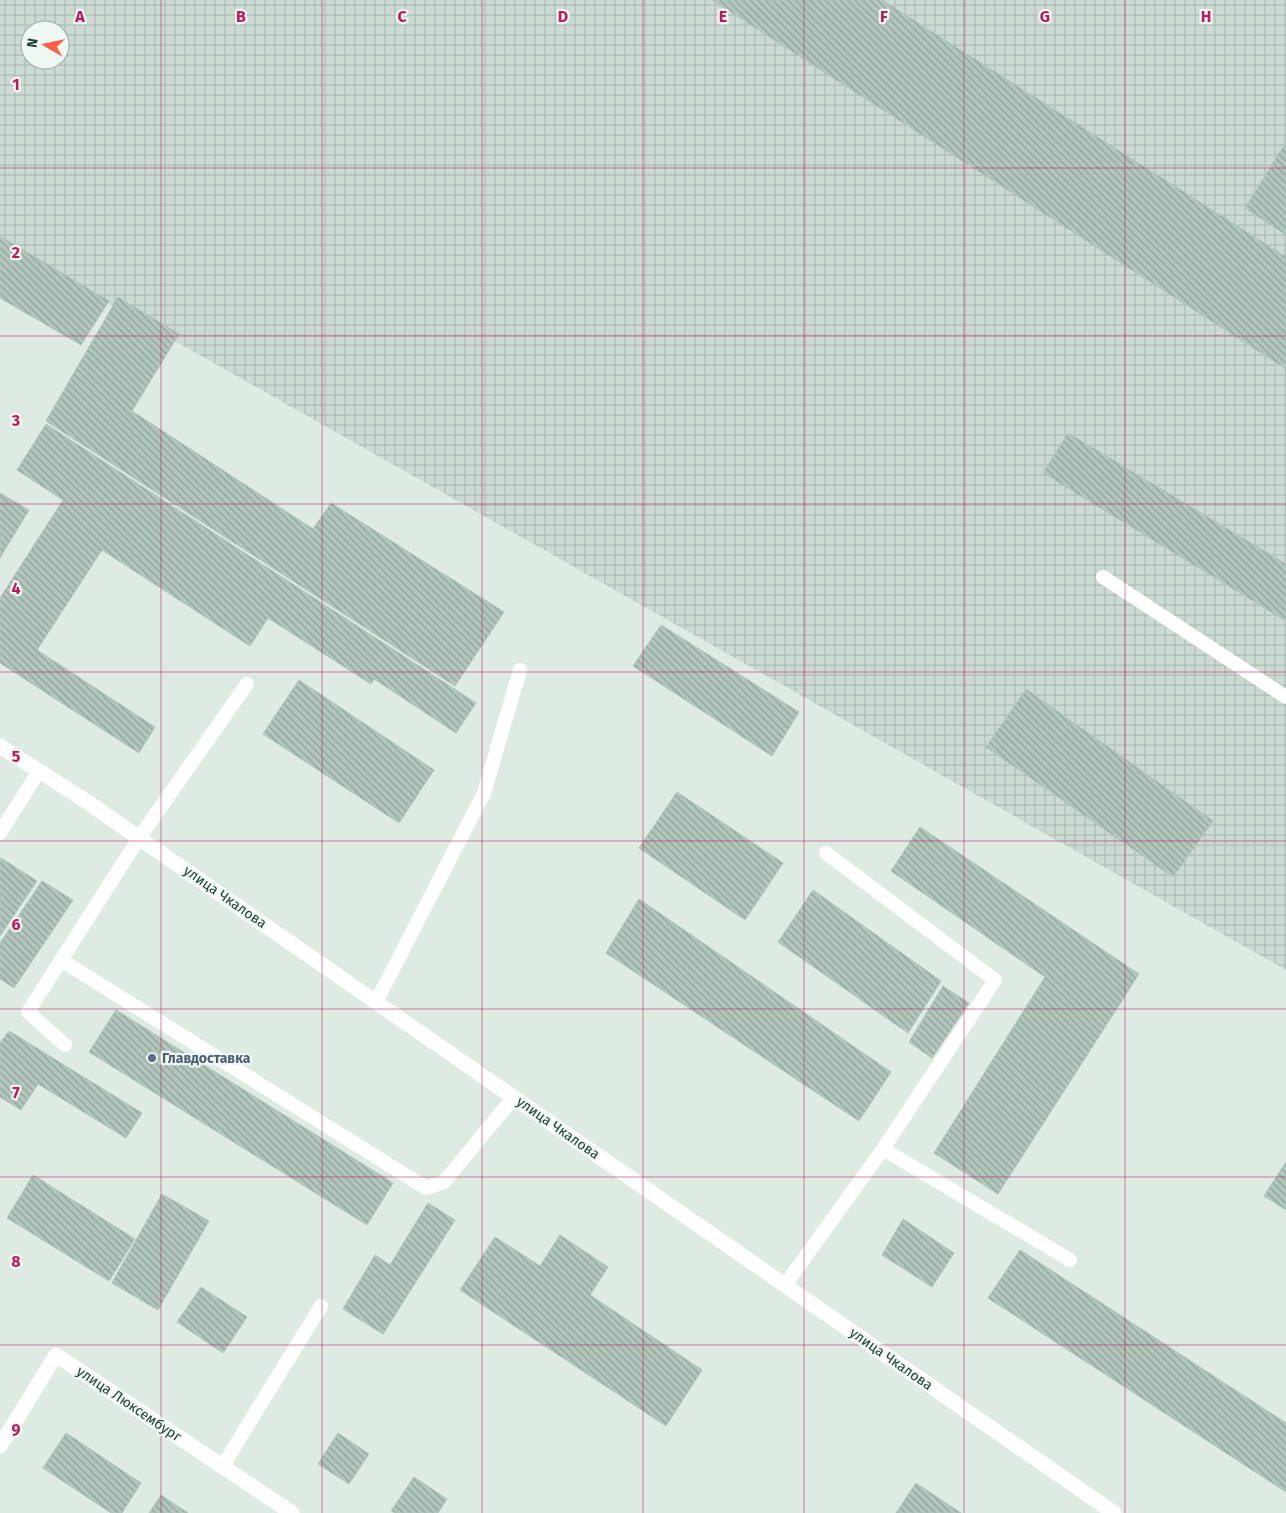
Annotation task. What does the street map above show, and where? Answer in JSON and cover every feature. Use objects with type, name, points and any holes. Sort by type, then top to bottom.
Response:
[{"type":"street","name":"улица Чкалова","points":[[0,746],[139,838],[1114,1513]]},
{"type":"street","name":"улица Люксембург","points":[[0,1446],[56,1355],[292,1513]]},
{"type":"lane","points":[[1103,577],[1286,697]]},
{"type":"lane","points":[[376,1002],[484,793],[520,670]]},
{"type":"lane","points":[[65,1046],[28,1012],[139,838],[247,684]]},
{"type":"lane","points":[[0,833],[39,771]]},
{"type":"lane","points":[[785,1285],[883,1149],[995,980],[826,853]]},
{"type":"lane","points":[[61,960],[426,1188],[444,1182],[514,1097]]},
{"type":"lane","points":[[883,1149],[1070,1260]]},
{"type":"lane","points":[[222,1466],[321,1306]]},
{"type":"shaded area","points":[[0,0],[1286,0],[1286,970],[0,242]]},
{"type":"building","points":[[712,0],[882,0],[1286,257],[1286,369]]},
{"type":"building","points":[[1286,142],[1286,235],[1245,208]]},
{"type":"building","points":[[0,236],[109,301],[81,345],[0,298]]},
{"type":"building","points":[[118,297],[179,334],[132,411],[313,529],[331,503],[504,612],[455,686],[46,421]]},
{"type":"building","points":[[46,424],[476,703],[456,733],[374,679],[371,684],[268,618],[250,646],[102,550],[37,650],[155,727],[139,753],[0,663],[0,598],[63,500],[17,470]]},
{"type":"building","points":[[1068,433],[1286,564],[1286,621],[1043,473]]},
{"type":"building","points":[[0,493],[29,510],[0,558]]},
{"type":"building","points":[[661,625],[799,712],[772,756],[633,666]]},
{"type":"building","points":[[299,680],[434,770],[399,823],[263,734]]},
{"type":"building","points":[[1026,689],[1213,821],[1173,877],[986,747]]},
{"type":"building","points":[[677,792],[783,863],[745,920],[639,848]]},
{"type":"building","points":[[920,827],[1139,974],[998,1194],[934,1153],[1045,977],[891,871]]},
{"type":"building","points":[[0,859],[37,881],[0,936]]},
{"type":"building","points":[[42,881],[73,900],[14,988],[0,979],[0,943]]},
{"type":"building","points":[[813,890],[941,981],[908,1033],[778,942]]},
{"type":"building","points":[[639,899],[891,1072],[859,1121],[606,953]]},
{"type":"building","points":[[943,986],[969,1003],[932,1058],[909,1042]]},
{"type":"building","points":[[116,1010],[393,1183],[367,1225],[89,1052]]},
{"type":"building","points":[[9,1031],[142,1113],[126,1138],[38,1084],[21,1110],[0,1097],[0,1043]]},
{"type":"building","points":[[1286,1162],[1286,1210],[1264,1196]]},
{"type":"building","points":[[33,1175],[135,1239],[109,1281],[7,1218]]},
{"type":"building","points":[[162,1194],[209,1221],[158,1310],[112,1283]]},
{"type":"building","points":[[428,1203],[455,1220],[383,1334],[343,1309],[375,1255],[390,1265]]},
{"type":"building","points":[[903,1219],[954,1253],[932,1287],[882,1255]]},
{"type":"building","points":[[560,1235],[608,1267],[590,1295],[702,1370],[666,1426],[460,1290],[495,1237],[540,1266]]},
{"type":"building","points":[[1020,1250],[1286,1423],[1286,1492],[988,1298]]},
{"type":"building","points":[[201,1287],[247,1317],[223,1353],[177,1322]]},
{"type":"building","points":[[66,1433],[141,1483],[122,1513],[111,1513],[43,1468]]},
{"type":"building","points":[[338,1433],[369,1454],[349,1484],[318,1464]]},
{"type":"building","points":[[414,1477],[447,1499],[438,1513],[395,1513],[391,1511]]},
{"type":"building","points":[[916,1483],[961,1513],[896,1513]]},
{"type":"building","points":[[161,1495],[188,1513],[149,1513]]},
{"type":"place","name":"Главдоставка","points":[[152,1058]]}]
